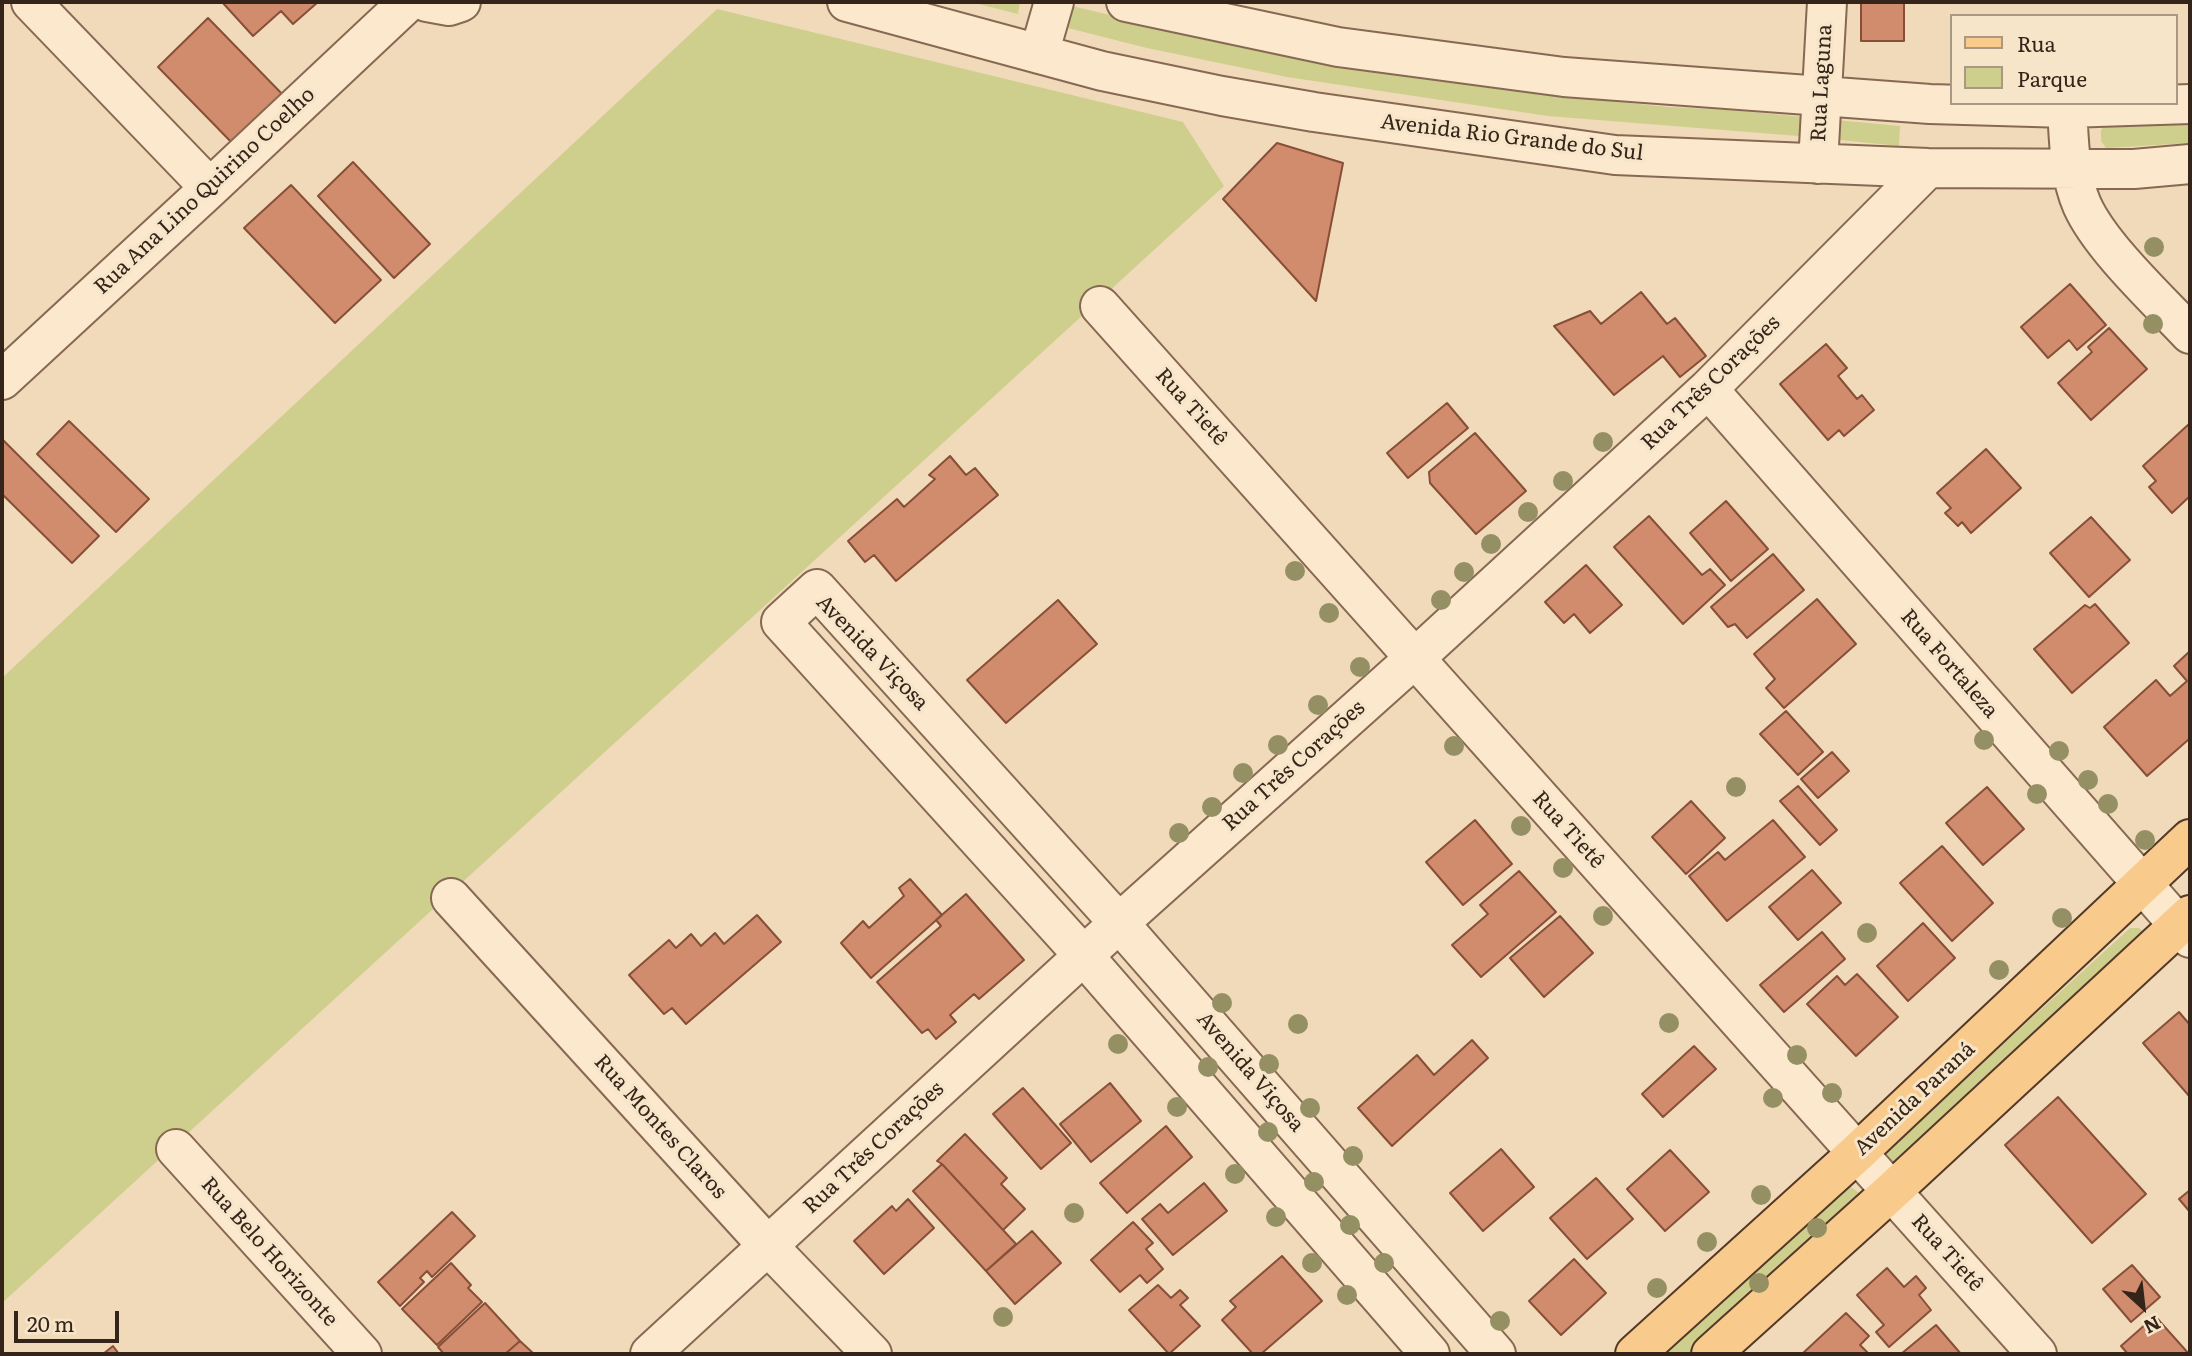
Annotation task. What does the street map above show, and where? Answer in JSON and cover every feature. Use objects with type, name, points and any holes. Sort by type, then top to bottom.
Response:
[{"type":"main road","name":"Avenida Paraná","points":[[1635,1354],[1857,1153],[2190,839]]},
{"type":"main road","points":[[1711,1354],[2186,926]]},
{"type":"street","points":[[31,2],[211,188]]},
{"type":"street","name":"Rua Ana Lino Quirino Coelho","points":[[2,380],[408,2]]},
{"type":"street","points":[[427,2],[449,6],[461,2]]},
{"type":"street","name":"Avenida Rio Grande do Sul","points":[[847,2],[1102,71],[1222,96],[1314,112],[1615,155],[1928,168],[2134,169],[2190,164]]},
{"type":"street","points":[[1039,54],[1054,2]]},
{"type":"street","points":[[1126,2],[1351,48],[1564,77],[1951,105]]},
{"type":"street","name":"Rua Laguna","points":[[1818,163],[1827,2]]},
{"type":"street","points":[[1964,105],[2067,108],[2159,105]]},
{"type":"street","points":[[2067,108],[2072,169],[2082,205],[2105,242],[2190,334]]},
{"type":"street","name":"Rua Três Corações","points":[[650,1354],[1083,955],[1415,658],[1708,389],[1928,168]]},
{"type":"street","name":"Rua Tietê","points":[[1100,306],[2038,1354]]},
{"type":"street","name":"Rua Fortaleza","points":[[1708,389],[2141,885],[2186,926]]},
{"type":"street","name":"Avenida Viçosa","points":[[1430,1354],[1083,955],[781,622],[817,589],[1119,923],[1496,1354]]},
{"type":"street","name":"Rua Montes Claros","points":[[451,898],[768,1245],[872,1354]]},
{"type":"street","name":"Rua Belo Horizonte","points":[[176,1149],[362,1354]]},
{"type":"green space","points":[[971,2],[1020,2],[1018,14]]},
{"type":"green space","points":[[1072,6],[1152,25],[1552,95],[1900,126],[1899,146],[1548,116],[1287,77],[1147,48],[1068,28]]},
{"type":"green space","points":[[717,9],[1183,122],[1224,186],[2,1303],[2,678]]},
{"type":"green space","points":[[2190,120],[2190,143],[2106,148],[2101,141],[2101,130],[2106,124]]},
{"type":"green space","points":[[2130,928],[2139,928],[2146,934],[1891,1166],[1885,1160],[1884,1153]]},
{"type":"green space","points":[[1844,1187],[1851,1187],[1859,1193],[1858,1204],[1693,1354],[1662,1354]]},
{"type":"building","points":[[222,2],[318,2],[293,24],[281,11],[253,36]]},
{"type":"building","points":[[1861,2],[1904,2],[1904,41],[1861,41]]},
{"type":"building","points":[[208,18],[287,99],[237,148],[158,67]]},
{"type":"building","points":[[1277,143],[1343,163],[1316,301],[1223,199]]},
{"type":"building","points":[[353,162],[430,244],[394,278],[318,196]]},
{"type":"building","points":[[291,185],[381,280],[335,323],[244,228]]},
{"type":"building","points":[[2070,284],[2106,325],[2077,350],[2069,340],[2048,358],[2021,327]]},
{"type":"building","points":[[1641,292],[1667,324],[1675,318],[1706,356],[1680,377],[1663,356],[1614,395],[1554,326],[1590,311],[1601,324]]},
{"type":"building","points":[[2109,328],[2147,369],[2091,420],[2058,383],[2092,352],[2088,347]]},
{"type":"building","points":[[1826,344],[1847,368],[1838,376],[1857,399],[1862,395],[1874,410],[1844,436],[1839,430],[1828,440],[1780,384]]},
{"type":"building","points":[[1447,403],[1468,428],[1408,478],[1387,453]]},
{"type":"building","points":[[69,421],[149,499],[116,532],[37,454]]},
{"type":"building","points":[[2189,424],[2190,496],[2172,513],[2149,487],[2156,481],[2143,466]]},
{"type":"building","points":[[1475,433],[1526,491],[1476,534],[1430,483],[1429,472]]},
{"type":"building","points":[[2,439],[99,536],[72,563],[2,494]]},
{"type":"building","points":[[1986,449],[2021,488],[1971,533],[1962,522],[1958,526],[1945,513],[1951,508],[1937,493]]},
{"type":"building","points":[[950,456],[966,475],[975,468],[998,495],[896,581],[874,555],[865,562],[848,541],[897,499],[904,507],[935,479],[929,475]]},
{"type":"building","points":[[1726,501],[1768,549],[1731,581],[1690,533]]},
{"type":"building","points":[[1649,516],[1702,575],[1710,569],[1725,585],[1683,624],[1614,547]]},
{"type":"building","points":[[2091,517],[2130,560],[2089,597],[2050,553]]},
{"type":"building","points":[[1773,554],[1804,590],[1747,638],[1735,624],[1728,627],[1711,607]]},
{"type":"building","points":[[1586,565],[1622,605],[1590,633],[1574,614],[1564,623],[1545,602]]},
{"type":"building","points":[[1817,599],[1856,644],[1784,708],[1766,688],[1775,679],[1754,654]]},
{"type":"building","points":[[1058,600],[1097,644],[1006,723],[967,680]]},
{"type":"building","points":[[2095,604],[2129,643],[2072,693],[2034,649],[2085,605],[2090,608]]},
{"type":"building","points":[[2190,651],[2190,742],[2188,740],[2147,776],[2104,727],[2156,680],[2170,696],[2187,681],[2174,666]]},
{"type":"building","points":[[1786,711],[1823,752],[1798,775],[1760,734]]},
{"type":"building","points":[[1832,752],[1849,771],[1818,798],[1801,779]]},
{"type":"building","points":[[1798,786],[1837,830],[1820,845],[1780,801]]},
{"type":"building","points":[[1987,787],[2024,829],[1983,865],[1946,823]]},
{"type":"building","points":[[1691,801],[1725,838],[1686,874],[1652,837]]},
{"type":"building","points":[[1475,820],[1512,864],[1463,905],[1426,862]]},
{"type":"building","points":[[1773,820],[1805,857],[1727,921],[1689,876],[1718,852],[1725,860]]},
{"type":"building","points":[[1942,846],[1993,903],[1952,941],[1900,883]]},
{"type":"building","points":[[1812,870],[1841,903],[1798,940],[1769,907]]},
{"type":"building","points":[[1519,871],[1556,912],[1481,977],[1452,945],[1488,914],[1480,905]]},
{"type":"building","points":[[910,879],[942,915],[871,978],[841,943],[863,921],[869,928],[904,896],[899,888]]},
{"type":"building","points":[[966,894],[1024,960],[979,999],[974,994],[950,1015],[956,1022],[936,1039],[928,1029],[922,1033],[877,982],[941,926],[936,920]]},
{"type":"building","points":[[757,915],[781,942],[686,1024],[672,1008],[664,1014],[629,975],[669,940],[676,948],[691,934],[701,946],[715,933],[724,944]]},
{"type":"building","points":[[1560,916],[1593,953],[1544,997],[1510,958]]},
{"type":"building","points":[[1923,923],[1955,958],[1908,1001],[1877,966]]},
{"type":"building","points":[[1822,932],[1845,959],[1784,1012],[1760,985]]},
{"type":"building","points":[[1857,974],[1898,1017],[1856,1056],[1807,1004],[1837,976],[1845,985]]},
{"type":"building","points":[[2179,1012],[2190,1025],[2190,1097],[2143,1043]]},
{"type":"building","points":[[1472,1040],[1488,1058],[1392,1146],[1358,1108],[1417,1055],[1434,1075]]},
{"type":"building","points":[[1694,1046],[1716,1069],[1663,1117],[1642,1094]]},
{"type":"building","points":[[1110,1083],[1141,1121],[1091,1162],[1060,1124]]},
{"type":"building","points":[[1023,1088],[1071,1143],[1041,1169],[993,1114]]},
{"type":"building","points":[[2058,1097],[2146,1194],[2092,1243],[2005,1145]]},
{"type":"building","points":[[1166,1126],[1192,1157],[1127,1213],[1100,1183]]},
{"type":"building","points":[[965,1134],[1007,1178],[1001,1184],[1025,1209],[1003,1230],[937,1161]]},
{"type":"building","points":[[1501,1149],[1534,1187],[1483,1231],[1450,1193]]},
{"type":"building","points":[[1670,1150],[1709,1192],[1665,1231],[1627,1189]]},
{"type":"building","points":[[942,1164],[1016,1244],[986,1271],[913,1191]]},
{"type":"building","points":[[1596,1178],[1633,1219],[1587,1259],[1550,1218]]},
{"type":"building","points":[[1204,1183],[1227,1211],[1173,1255],[1142,1219],[1160,1204],[1168,1213]]},
{"type":"building","points":[[2190,1190],[2190,1212],[2179,1199]]},
{"type":"building","points":[[908,1199],[934,1228],[884,1274],[854,1241],[892,1206],[896,1211]]},
{"type":"building","points":[[452,1212],[475,1236],[432,1277],[427,1271],[420,1278],[424,1282],[400,1306],[378,1282]]},
{"type":"building","points":[[1133,1222],[1153,1243],[1146,1249],[1163,1269],[1147,1283],[1140,1275],[1120,1292],[1091,1260]]},
{"type":"building","points":[[1032,1231],[1061,1263],[1015,1304],[986,1271]]},
{"type":"building","points":[[1282,1256],[1322,1301],[1261,1354],[1253,1354],[1222,1320],[1236,1307],[1230,1301]]},
{"type":"building","points":[[1574,1259],[1606,1293],[1561,1335],[1529,1301]]},
{"type":"building","points":[[451,1263],[471,1285],[468,1288],[482,1302],[437,1345],[402,1309]]},
{"type":"building","points":[[2132,1265],[2160,1297],[2131,1322],[2103,1289]]},
{"type":"building","points":[[1887,1268],[1904,1287],[1916,1276],[1926,1288],[1919,1295],[1931,1310],[1889,1347],[1876,1332],[1884,1325],[1857,1295]]},
{"type":"building","points":[[1158,1285],[1171,1298],[1180,1290],[1188,1298],[1180,1305],[1200,1326],[1169,1354],[1129,1310]]},
{"type":"building","points":[[485,1303],[520,1341],[505,1354],[444,1354],[438,1347]]},
{"type":"building","points":[[1846,1313],[1869,1336],[1860,1345],[1869,1354],[1802,1354]]},
{"type":"building","points":[[2155,1316],[2189,1354],[2128,1354],[2121,1346]]},
{"type":"building","points":[[1936,1325],[1961,1354],[1901,1354]]},
{"type":"building","points":[[520,1341],[534,1354],[505,1354]]},
{"type":"building","points":[[113,1346],[119,1354],[103,1354]]}]
